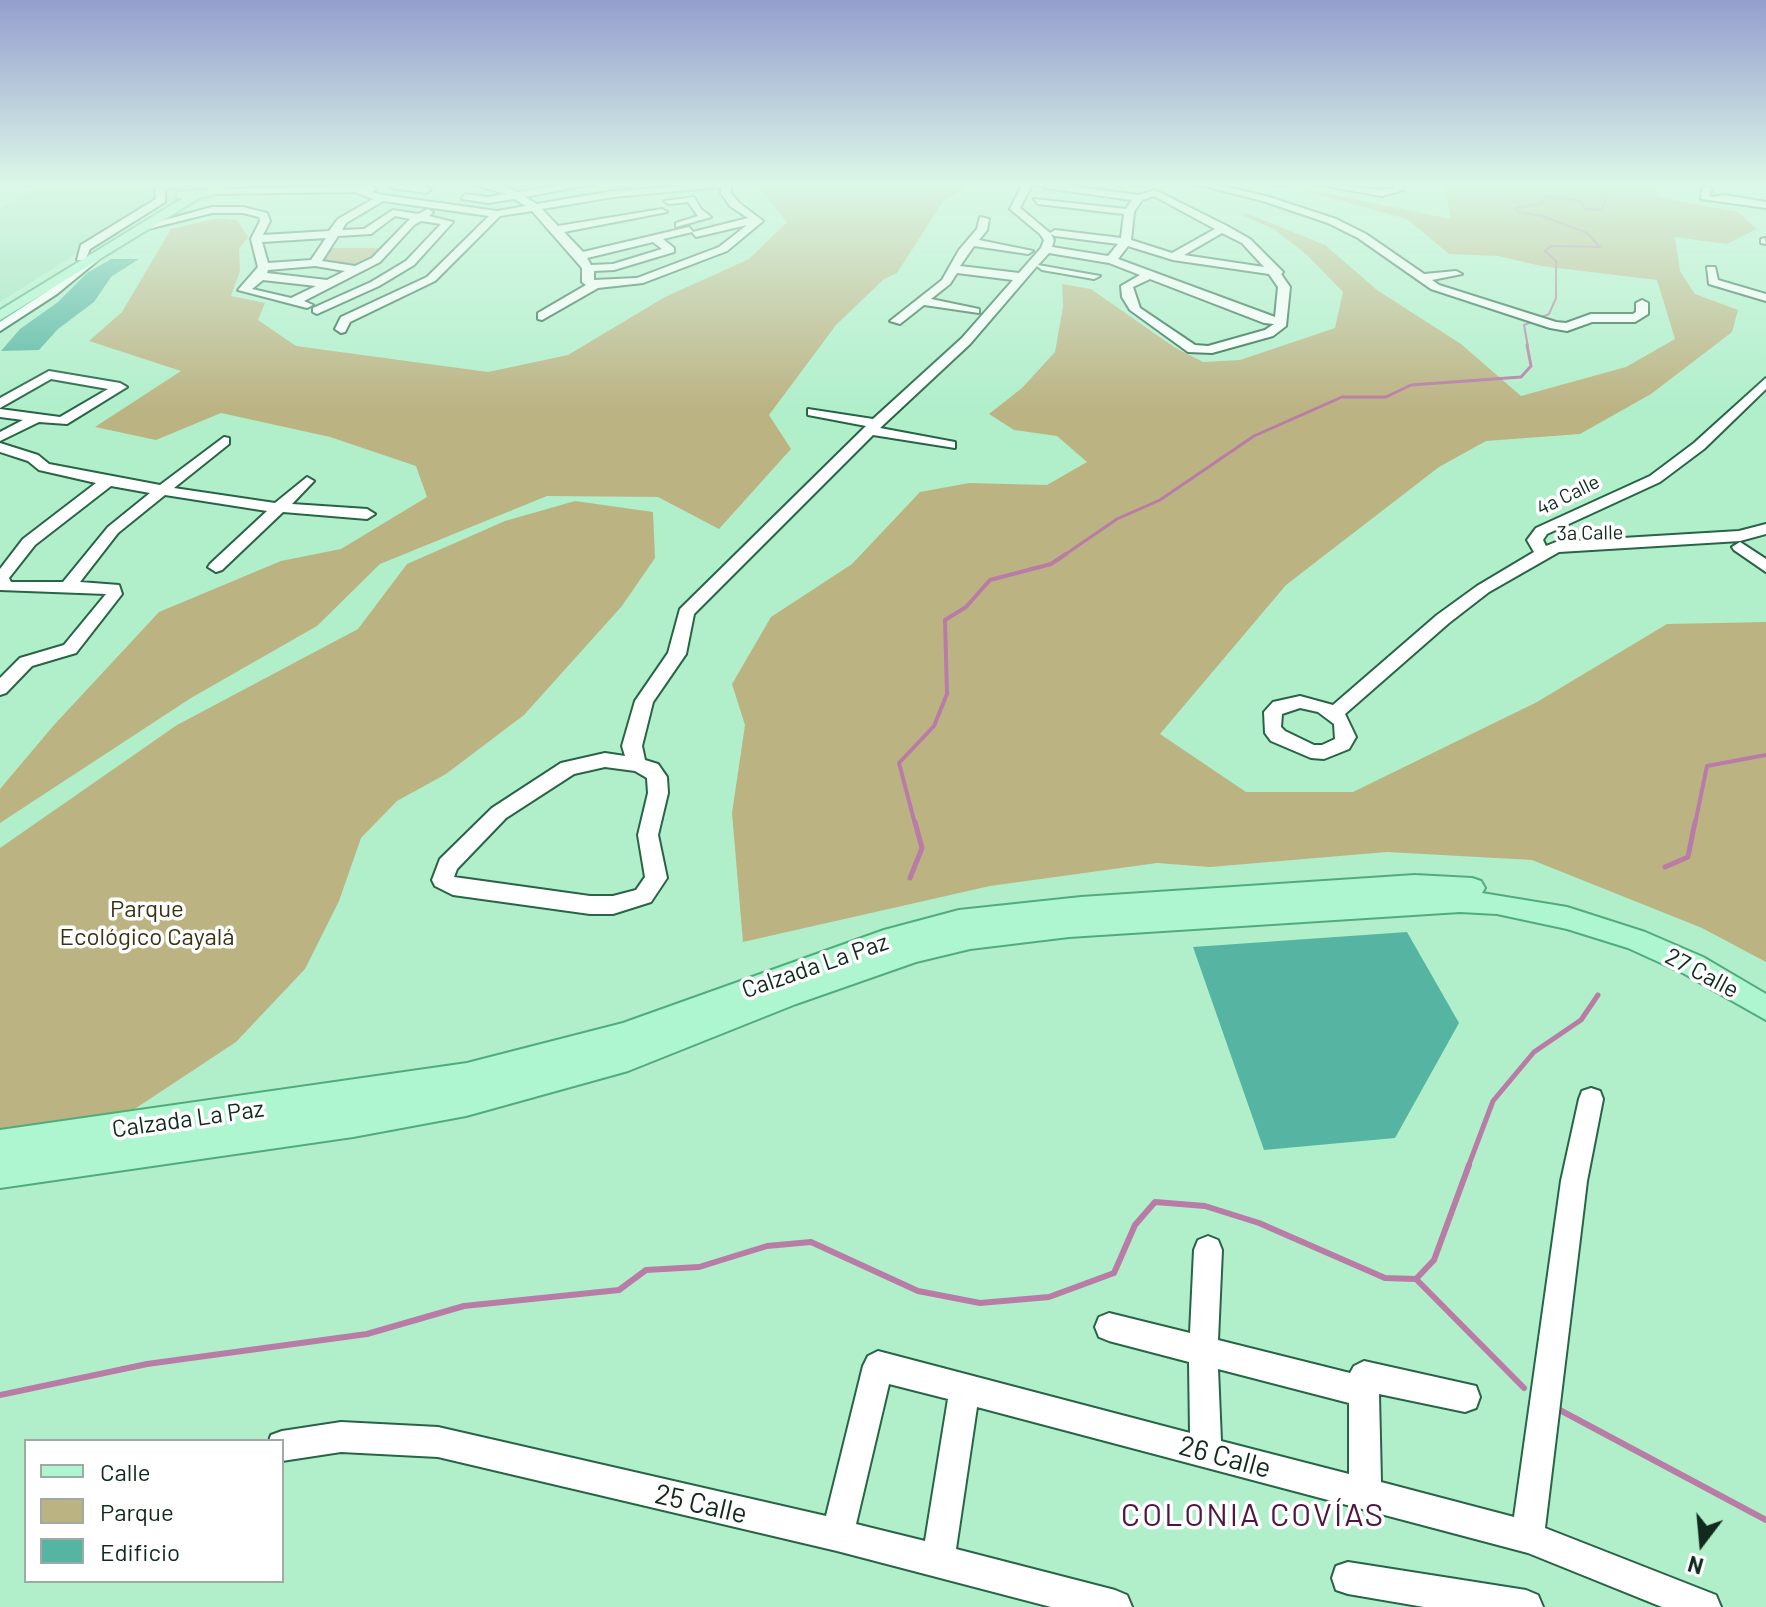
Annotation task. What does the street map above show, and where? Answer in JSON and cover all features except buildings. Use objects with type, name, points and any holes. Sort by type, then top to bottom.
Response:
[{"type":"main road","points":[[0,308],[81,258]]},
{"type":"main road","points":[[0,316],[94,258]]},
{"type":"main road","name":"Calzada La Paz","points":[[0,1145],[310,1102],[467,1076],[623,1036],[884,941],[959,921],[1081,907],[1415,885],[1522,893],[1582,907],[1638,933]]},
{"type":"main road","name":"Calzada La Paz","points":[[0,1173],[353,1123],[502,1093],[628,1058],[855,970],[970,938],[1100,924],[1460,902],[1536,911],[1638,933]]},
{"type":"main road","name":"27 Calle","points":[[1638,933],[1708,956],[1766,989]]},
{"type":"main road","name":"27 Calle","points":[[1638,933],[1766,1008]]},
{"type":"street","points":[[0,327],[53,292],[96,258]]},
{"type":"street","points":[[261,258],[262,271]]},
{"type":"street","points":[[315,263],[318,258]]},
{"type":"street","points":[[317,310],[375,284],[415,258]]},
{"type":"street","points":[[359,270],[315,263],[262,271],[244,290],[294,301],[343,324],[418,288],[452,258]]},
{"type":"street","points":[[582,258],[588,268],[588,282],[595,285]]},
{"type":"street","points":[[588,268],[614,267],[644,258]]},
{"type":"street","points":[[542,316],[595,285],[639,281],[699,258]]},
{"type":"street","points":[[896,321],[946,282],[961,258]]},
{"type":"street","points":[[634,755],[644,701],[677,654],[686,613],[702,595],[733,577],[740,568],[738,559],[873,427],[966,341],[1000,316],[1021,281],[1043,258]]},
{"type":"street","points":[[954,269],[1021,281],[1042,267],[1047,258]]},
{"type":"street","points":[[1099,258],[1274,320]]},
{"type":"street","points":[[1180,258],[1277,272]]},
{"type":"street","points":[[1151,274],[1127,286],[1128,297],[1136,310],[1192,349],[1208,350],[1269,333],[1282,304],[1284,287],[1277,272],[1264,258]]},
{"type":"street","points":[[1393,258],[1420,278],[1451,294],[1572,332],[1591,318],[1635,318],[1642,314],[1642,303]]},
{"type":"street","points":[[294,301],[376,260],[445,265]]},
{"type":"street","points":[[1042,267],[1094,276]]},
{"type":"street","points":[[1711,269],[1713,282],[1766,298]]},
{"type":"street","points":[[262,271],[333,284]]},
{"type":"street","points":[[1420,278],[1456,274]]},
{"type":"street","points":[[1433,303],[1451,294]]},
{"type":"street","points":[[921,301],[975,311]]},
{"type":"street","points":[[0,404],[49,375],[120,387],[65,420],[0,413]]},
{"type":"street","name":"4a Calle","points":[[1335,713],[1443,619],[1483,589],[1543,553],[1535,540],[1537,535],[1655,479],[1679,463],[1766,382]]},
{"type":"street","points":[[813,412],[950,445]]},
{"type":"street","points":[[0,437],[35,419]]},
{"type":"street","points":[[68,587],[113,530],[224,441]]},
{"type":"street","points":[[0,447],[33,458],[44,467],[108,481],[280,507],[367,514]]},
{"type":"street","points":[[0,689],[26,662],[62,653],[76,644],[114,591],[109,587],[9,587],[4,586],[1,578],[29,542],[108,481]]},
{"type":"street","points":[[216,567],[307,481]]},
{"type":"street","points":[[1567,520],[1574,535],[1600,544]]},
{"type":"street","name":"3a Calle","points":[[1543,553],[1556,547],[1726,538],[1766,529]]},
{"type":"street","name":"3a Calle","points":[[1543,553],[1565,556],[1766,543]]},
{"type":"street","points":[[1740,547],[1766,567]]},
{"type":"street","points":[[634,755],[657,777],[658,793],[648,835],[656,878],[643,896],[613,905],[590,905],[453,887],[443,880],[447,865],[499,813],[568,768],[634,755]]},
{"type":"street","points":[[1528,1537],[1574,1181],[1591,1099]]},
{"type":"street","points":[[1206,1452],[1203,1352],[1208,1250]]},
{"type":"street","points":[[1109,1327],[1362,1391]]},
{"type":"street","name":"26 Calle","points":[[837,1535],[878,1366],[1528,1537],[1704,1607]]},
{"type":"street","points":[[1365,1494],[1364,1376],[1465,1397]]},
{"type":"street","points":[[938,1561],[965,1389]]},
{"type":"street","name":"25 Calle","points":[[284,1446],[341,1437],[438,1442],[837,1535],[1115,1607]]},
{"type":"street","points":[[1348,1578],[1526,1607]]},
{"type":"shaded area","points":[[0,258],[70,258],[0,302]]},
{"type":"green space","points":[[154,258],[239,258],[240,271],[231,296],[265,303],[258,320],[296,346],[488,372],[568,355],[665,297],[749,259],[907,258],[897,273],[884,279],[836,325],[769,415],[791,449],[719,529],[658,497],[547,496],[380,564],[317,626],[191,698],[0,823],[0,789],[54,725],[159,612],[281,561],[341,549],[427,497],[416,466],[330,437],[221,413],[156,440],[95,427],[181,371],[89,341],[122,312]]},
{"type":"green space","points":[[321,258],[372,258],[361,266],[319,262]]},
{"type":"green space","points":[[1310,258],[1340,258],[1377,290],[1461,344],[1521,396],[1626,367],[1675,339],[1657,280],[1541,266],[1507,258],[1678,258],[1680,271],[1695,294],[1738,310],[1732,332],[1651,394],[1580,434],[1486,441],[1439,467],[1286,585],[1160,734],[1246,792],[1353,792],[1537,702],[1667,624],[1766,622],[1766,962],[1702,928],[1532,860],[1387,852],[1210,867],[1157,863],[990,886],[743,942],[732,813],[745,725],[732,684],[771,617],[852,564],[920,492],[969,483],[1047,485],[1087,462],[1057,436],[1014,430],[989,414],[1022,388],[1055,352],[1063,307],[1062,284],[1091,289],[1174,347],[1203,362],[1240,360],[1335,328],[1343,292]]},
{"type":"green space","name":"Parque Ecológico Cayalá","points":[[575,501],[653,512],[655,558],[622,606],[524,715],[446,774],[397,801],[361,838],[339,901],[305,969],[236,1042],[127,1114],[0,1131],[0,848],[177,725],[358,629],[407,564],[505,521]]},
{"type":"waterway","points":[[1528,347],[1524,325],[1549,314],[1556,298],[1556,261],[1553,258]]},
{"type":"waterway","points":[[1063,556],[1117,519],[1160,500],[1254,436],[1342,397],[1386,397],[1411,385],[1521,377],[1531,366],[1527,345]]},
{"type":"waterway","points":[[915,824],[899,763],[934,726],[947,694],[945,620],[966,607],[990,580],[1051,564],[1063,556]]},
{"type":"waterway","points":[[1695,824],[1707,766],[1766,755]]},
{"type":"waterway","points":[[910,878],[922,848],[915,822]]},
{"type":"waterway","points":[[1665,867],[1688,857],[1695,822]]},
{"type":"waterway","points":[[1468,1167],[1493,1101],[1534,1052],[1581,1020],[1598,995]]},
{"type":"waterway","points":[[1416,1279],[1434,1260],[1469,1165]]},
{"type":"waterway","points":[[0,1395],[147,1364],[367,1334],[464,1306],[619,1290],[646,1270],[699,1267],[767,1246],[811,1242],[918,1291],[980,1303],[1049,1297],[1114,1273],[1135,1225],[1155,1202],[1205,1206],[1259,1223],[1385,1278],[1416,1279]]},
{"type":"waterway","points":[[1416,1279],[1524,1388]]},
{"type":"waterway","points":[[1556,1408],[1766,1520]]},
{"type":"district","name":"COLONIA COVÍAS","points":[[1253,1515]]}]
